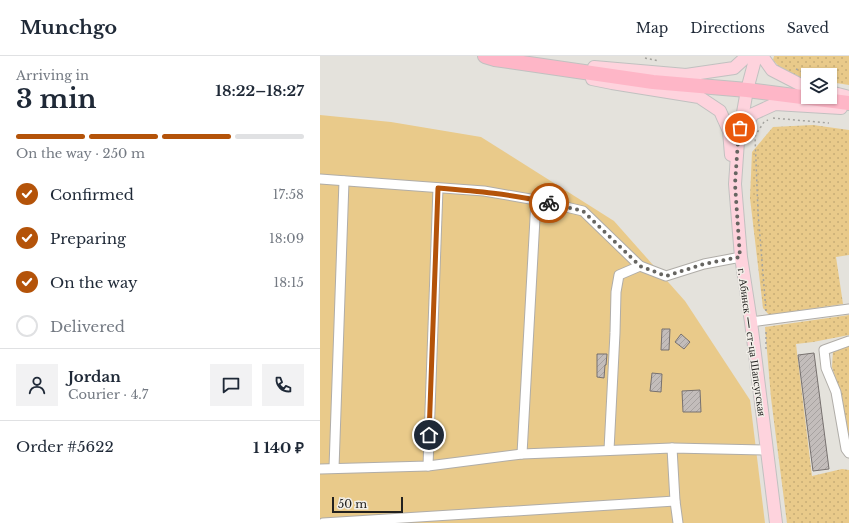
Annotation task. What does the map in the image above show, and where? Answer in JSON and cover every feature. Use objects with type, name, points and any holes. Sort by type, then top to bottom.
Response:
[{"type":"highway","points":[[490,57],[653,82],[747,90],[849,103]]},
{"type":"main road","points":[[490,57],[686,75],[734,68],[747,56]]},
{"type":"main road","name":"г. Абинск — ст-ца Шапсугская","points":[[756,56],[747,90],[738,141],[735,184],[740,257],[751,322],[776,523]]},
{"type":"main road","points":[[762,56],[772,70],[801,85]]},
{"type":"main road","points":[[490,57],[612,83],[699,96],[720,111],[729,131],[735,184]]},
{"type":"main road","points":[[837,93],[849,96]]},
{"type":"main road","points":[[735,184],[744,129],[753,114],[775,104],[849,108]]},
{"type":"lane","points":[[320,179],[484,191],[536,200],[583,211],[640,266],[666,276],[704,264],[740,257]]},
{"type":"lane","points":[[334,468],[344,181]]},
{"type":"lane","points":[[428,466],[438,188]]},
{"type":"lane","points":[[522,454],[536,200]]},
{"type":"lane","points":[[609,450],[617,286],[619,275],[640,266]]},
{"type":"lane","points":[[751,322],[849,309]]},
{"type":"lane","points":[[849,341],[824,350],[826,368],[836,392],[846,449],[849,453]]},
{"type":"lane","points":[[320,469],[428,466],[522,454],[609,450],[672,448],[767,450]]},
{"type":"lane","points":[[672,448],[675,501],[678,523]]},
{"type":"lane","points":[[322,523],[675,501]]},
{"type":"path","points":[[645,58],[659,61]]},
{"type":"path","points":[[792,68],[801,71]]},
{"type":"path","points":[[766,355],[766,307],[758,212],[756,136],[764,122],[771,117],[828,123]]},
{"type":"shaded area","points":[[774,56],[849,56],[849,85],[837,83],[837,68],[801,68],[801,77],[787,75],[773,60]]},
{"type":"shaded area","points":[[320,115],[391,122],[481,137],[614,221],[685,301],[750,400],[765,523],[320,523]]},
{"type":"shaded area","points":[[813,125],[849,130],[849,255],[836,257],[843,304],[769,315],[763,308],[750,198],[752,152],[773,127]]},
{"type":"shaded area","points":[[849,315],[849,335],[796,344],[812,476],[842,469],[849,470],[849,523],[787,523],[771,398],[765,327]]},
{"type":"shaded area","points":[[849,344],[849,440],[840,392],[832,367],[833,351]]},
{"type":"building","points":[[662,329],[670,329],[669,350],[661,350]]},
{"type":"building","points":[[681,334],[690,342],[684,349],[675,342]]},
{"type":"building","points":[[814,353],[829,469],[813,471],[798,355]]},
{"type":"building","points":[[597,354],[607,354],[604,378],[597,377]]},
{"type":"building","points":[[652,373],[662,374],[661,392],[650,391]]},
{"type":"building","points":[[700,390],[701,412],[683,412],[682,391]]},
{"type":"way so far","points":[[549,203],[583,211],[640,266],[666,276],[704,264],[740,257],[735,184],[740,128]]},
{"type":"route","points":[[429,435],[438,188],[484,191],[549,203]]}]
